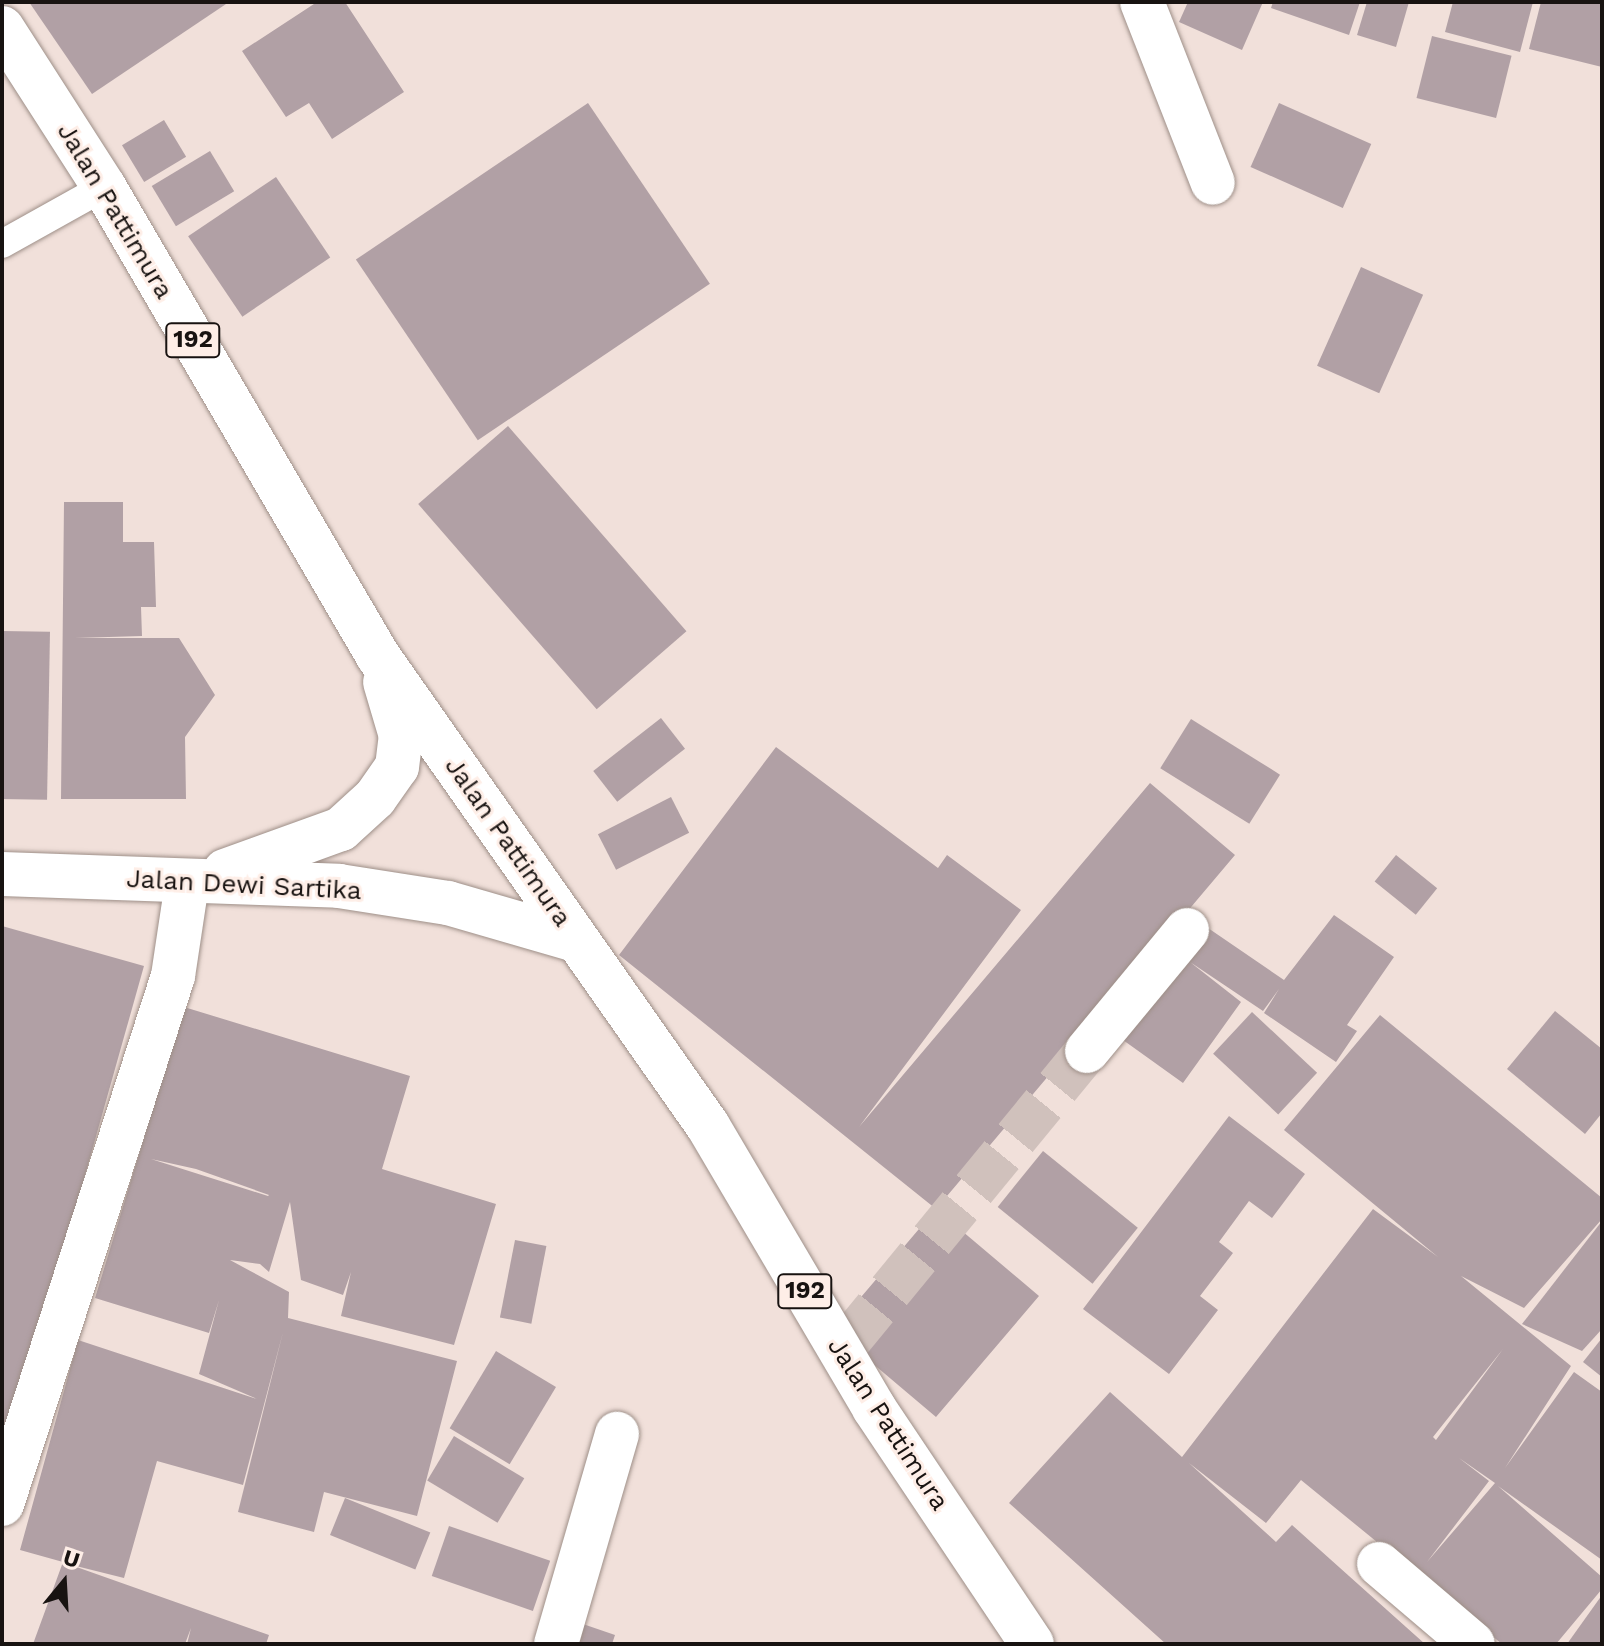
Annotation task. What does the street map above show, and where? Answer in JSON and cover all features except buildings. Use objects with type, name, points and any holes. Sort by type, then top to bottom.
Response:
[{"type":"main road","points":[[1142,2],[1213,183]]},
{"type":"main road","name":"Jalan Pattimura","points":[[2,28],[104,187],[378,656],[708,1126],[1032,1644]]},
{"type":"main road","points":[[2,1504],[173,976],[187,883],[281,855],[341,829],[375,798],[397,767],[401,736],[378,656]]},
{"type":"main road","name":"Jalan Dewi Sartika","points":[[2,874],[187,883],[339,886],[448,903],[575,940]]},
{"type":"main road","points":[[1087,1051],[1187,930]]},
{"type":"main road","points":[[556,1644],[617,1434]]},
{"type":"main road","points":[[1379,1564],[1473,1644]]},
{"type":"lane","points":[[2,244],[104,187]]},
{"type":"tunnel","points":[[848,1342],[1087,1051]]}]
